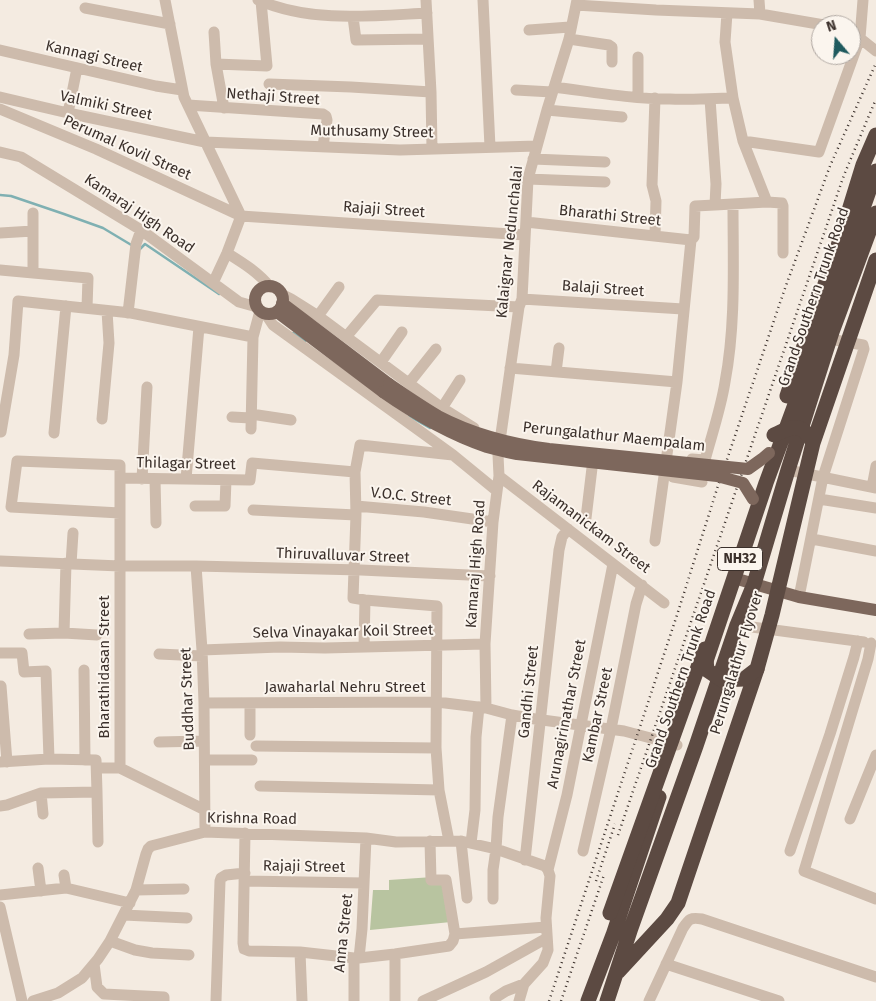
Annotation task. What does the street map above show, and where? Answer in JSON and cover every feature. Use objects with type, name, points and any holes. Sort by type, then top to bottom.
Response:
[{"type":"highway","name":"Perungalathur Maempalam","points":[[608,948],[603,934],[705,649],[863,165],[876,135]]},
{"type":"highway","name":"Grand Southern Trunk Road","points":[[588,1001],[613,935],[766,483],[808,369],[876,171]]},
{"type":"highway","name":"Grand Southern Trunk Road","points":[[607,1001],[737,625],[754,584],[830,339],[876,213]]},
{"type":"highway","name":"Perungalathur Flyover","points":[[616,975],[667,919],[678,903],[757,669],[772,615],[813,443],[876,260]]},
{"type":"highway","points":[[774,435],[789,427],[798,427],[808,433],[813,443]]},
{"type":"highway","points":[[705,649],[707,670],[722,680],[744,679],[757,669]]},
{"type":"main road","name":"Perungalathur Maempalam","points":[[270,304],[386,388],[407,409],[461,437],[488,447],[527,455],[717,476],[743,483],[754,499]]},
{"type":"main road","name":"Perungalathur Maempalam","points":[[386,388],[464,427],[520,445],[748,469],[768,452]]},
{"type":"main road","points":[[734,578],[800,597],[876,610]]},
{"type":"street","points":[[165,0],[184,97],[241,216],[228,253],[219,288]]},
{"type":"street","points":[[426,0],[432,149]]},
{"type":"street","points":[[483,0],[490,146]]},
{"type":"street","points":[[759,0],[760,14]]},
{"type":"street","points":[[860,15],[863,0]]},
{"type":"street","points":[[216,64],[266,66],[259,1],[280,8],[328,16],[427,13]]},
{"type":"street","points":[[577,2],[656,10],[700,6],[728,13],[760,14],[811,23]]},
{"type":"street","name":"Kalaignar Nedunchalai","points":[[497,492],[500,437],[520,303],[528,179],[569,39],[570,27],[577,2]]},
{"type":"street","points":[[85,8],[170,24]]},
{"type":"street","points":[[728,13],[725,42],[733,98],[744,141],[767,202]]},
{"type":"street","points":[[353,16],[356,40],[428,39]]},
{"type":"street","points":[[529,30],[570,27]]},
{"type":"street","points":[[214,32],[216,64],[224,108]]},
{"type":"street","points":[[569,39],[609,45],[612,47],[612,62]]},
{"type":"street","points":[[861,39],[876,51]]},
{"type":"street","name":"Kannagi Street","points":[[0,50],[156,86],[182,90]]},
{"type":"street","points":[[638,57],[638,97]]},
{"type":"street","points":[[744,141],[819,152],[847,65]]},
{"type":"street","points":[[68,113],[77,68]]},
{"type":"street","points":[[269,84],[431,92]]},
{"type":"street","points":[[516,90],[553,89],[655,98],[733,98]]},
{"type":"street","name":"Valmiki Street","points":[[0,97],[205,142]]},
{"type":"street","points":[[655,98],[652,185],[656,201],[655,236]]},
{"type":"street","points":[[710,98],[716,184],[715,205]]},
{"type":"street","name":"Nethaji Street","points":[[188,106],[323,114],[327,120],[323,146]]},
{"type":"street","name":"Perumal Kovil Street","points":[[0,109],[96,149],[241,216]]},
{"type":"street","points":[[547,110],[622,117]]},
{"type":"street","name":"Muthusamy Street","points":[[205,142],[400,150],[537,146]]},
{"type":"street","name":"Kamaraj High Road","points":[[0,152],[21,158],[141,230],[239,302],[270,304],[273,325],[453,456],[497,492],[493,522],[482,707],[476,737],[475,810],[466,842],[467,898]]},
{"type":"street","points":[[533,159],[605,162]]},
{"type":"street","points":[[528,179],[605,182]]},
{"type":"street","points":[[655,541],[677,382],[683,309],[691,240],[694,239],[696,206],[781,202],[783,204],[783,253]]},
{"type":"street","points":[[270,304],[291,298],[346,336],[442,408],[473,427],[500,437],[520,443],[558,448],[705,460],[725,383],[730,350],[733,205]]},
{"type":"street","points":[[33,213],[33,273]]},
{"type":"street","name":"Rajaji Street","points":[[241,216],[525,235]]},
{"type":"street","name":"Bharathi Street","points":[[526,222],[691,240]]},
{"type":"street","points":[[128,313],[135,247],[141,230]]},
{"type":"street","points":[[0,233],[33,231]]},
{"type":"street","points":[[228,253],[262,277],[270,304],[253,337],[251,421]]},
{"type":"street","points":[[0,270],[88,278],[86,308]]},
{"type":"street","points":[[318,316],[339,287]]},
{"type":"street","name":"Balaji Street","points":[[346,336],[377,300],[683,309]]},
{"type":"street","points":[[1,432],[14,355],[18,301],[128,313],[253,337]]},
{"type":"street","points":[[54,433],[66,306]]},
{"type":"street","points":[[102,420],[110,343],[107,311]]},
{"type":"street","points":[[186,479],[199,327]]},
{"type":"street","points":[[381,362],[402,332]]},
{"type":"street","points":[[800,597],[823,477],[864,349],[863,345],[830,339]]},
{"type":"street","points":[[556,372],[559,348]]},
{"type":"street","points":[[409,383],[436,349]]},
{"type":"street","points":[[510,368],[677,382]]},
{"type":"street","points":[[442,408],[460,380]]},
{"type":"street","points":[[142,478],[148,387]]},
{"type":"street","points":[[232,417],[251,421],[291,420]]},
{"type":"street","points":[[449,841],[440,790],[436,748],[437,606],[353,598],[353,570],[356,511],[355,472],[360,445],[453,456]]},
{"type":"street","points":[[498,455],[548,463],[664,475],[702,482]]},
{"type":"street","points":[[120,478],[120,465],[17,460],[11,507],[120,513]]},
{"type":"street","name":"Thilagar Street","points":[[120,478],[250,480],[252,463],[355,472]]},
{"type":"street","points":[[788,470],[874,488],[876,466]]},
{"type":"street","points":[[586,518],[592,468]]},
{"type":"street","name":"Rajamanickam Street","points":[[499,476],[664,603]]},
{"type":"street","name":"Bharathidasan Street","points":[[120,478],[120,768]]},
{"type":"street","points":[[155,479],[156,523]]},
{"type":"street","points":[[195,506],[224,506],[226,480]]},
{"type":"street","points":[[819,498],[876,508]]},
{"type":"street","name":"V.O.C. Street","points":[[253,510],[424,512],[493,522]]},
{"type":"street","name":"Gandhi Street","points":[[525,860],[559,550],[562,536],[568,529]]},
{"type":"street","points":[[64,633],[73,533]]},
{"type":"street","points":[[812,539],[876,550]]},
{"type":"street","name":"Thiruvalluvar Street","points":[[0,561],[120,566],[353,570],[490,576]]},
{"type":"street","name":"Arunagirinathar Street","points":[[524,984],[543,963],[548,950],[546,918],[550,876],[548,870],[567,795],[613,564]]},
{"type":"street","name":"Buddhar Street","points":[[196,566],[204,703],[205,832]]},
{"type":"street","name":"Kambar Street","points":[[583,851],[611,729],[636,604],[642,585]]},
{"type":"street","points":[[364,647],[365,600]]},
{"type":"street","points":[[737,625],[874,643],[872,660],[804,870],[875,897]]},
{"type":"street","points":[[29,634],[64,633],[97,635]]},
{"type":"street","points":[[790,851],[830,734],[858,641]]},
{"type":"street","name":"Selva Vinayakar Koil Street","points":[[159,654],[280,647],[325,648],[485,644]]},
{"type":"street","points":[[0,653],[22,653],[24,672],[46,671],[49,759]]},
{"type":"street","points":[[854,657],[872,660]]},
{"type":"street","points":[[84,670],[97,792],[98,842]]},
{"type":"street","points":[[1,686],[3,762],[49,759],[93,762],[120,768],[204,810]]},
{"type":"street","name":"Jawaharlal Nehru Street","points":[[204,703],[437,702],[482,707]]},
{"type":"street","points":[[250,703],[250,734]]},
{"type":"street","points":[[482,707],[541,720],[624,731],[677,744]]},
{"type":"street","points":[[493,899],[492,870],[512,715]]},
{"type":"street","points":[[159,742],[204,741]]},
{"type":"street","points":[[256,746],[436,748]]},
{"type":"street","points":[[850,819],[876,755]]},
{"type":"street","points":[[205,760],[252,760]]},
{"type":"street","points":[[260,786],[440,790]]},
{"type":"street","points":[[0,806],[41,793],[97,792]]},
{"type":"street","points":[[41,793],[43,814]]},
{"type":"street","name":"Krishna Road","points":[[33,1001],[58,993],[82,978],[94,964],[110,942],[130,903],[136,890],[146,854],[151,846],[205,832],[366,838],[396,842],[466,842],[496,849],[545,866],[548,870]]},
{"type":"street","points":[[245,834],[244,949],[249,951],[300,952],[357,958],[448,946],[453,941],[455,934],[446,880],[431,880],[430,841]]},
{"type":"street","name":"Anna Street","points":[[354,1001],[366,838]]},
{"type":"street","points":[[38,868],[41,891]]},
{"type":"street","points":[[64,875],[66,888]]},
{"type":"street","name":"Rajaji Street","points":[[216,1001],[221,878],[226,875],[364,883]]},
{"type":"street","points":[[0,895],[66,888],[130,903]]},
{"type":"street","points":[[136,890],[184,889]]},
{"type":"street","points":[[0,907],[22,1001]]},
{"type":"street","points":[[124,915],[187,918]]},
{"type":"street","points":[[650,1001],[683,928],[688,920],[694,918],[702,919],[876,977]]},
{"type":"street","points":[[455,934],[547,933]]},
{"type":"street","points":[[423,1001],[486,972],[547,933]]},
{"type":"street","points":[[110,942],[152,953],[189,955]]},
{"type":"street","points":[[300,952],[302,1001]]},
{"type":"street","points":[[395,954],[395,1001]]},
{"type":"street","points":[[94,964],[97,986],[104,994],[164,997],[164,1001]]},
{"type":"street","points":[[666,964],[779,1001]]},
{"type":"street","points":[[496,998],[506,991],[524,984]]},
{"type":"street","points":[[519,1001],[524,984]]},
{"type":"green space","points":[[433,877],[448,883],[451,922],[370,930],[373,890],[389,890],[389,880]]},
{"type":"waterway","points":[[0,195],[11,196],[103,228],[133,246]]},
{"type":"waterway","points":[[140,249],[145,244],[219,294]]},
{"type":"waterway","points":[[293,333],[305,341]]},
{"type":"waterway","points":[[409,416],[430,428]]},
{"type":"railway","points":[[549,1001],[784,291],[830,166],[876,63]]},
{"type":"railway","points":[[618,835],[844,175],[876,99]]},
{"type":"railway","points":[[596,881],[615,824]]},
{"type":"railway","points":[[561,1001],[604,875]]}]
